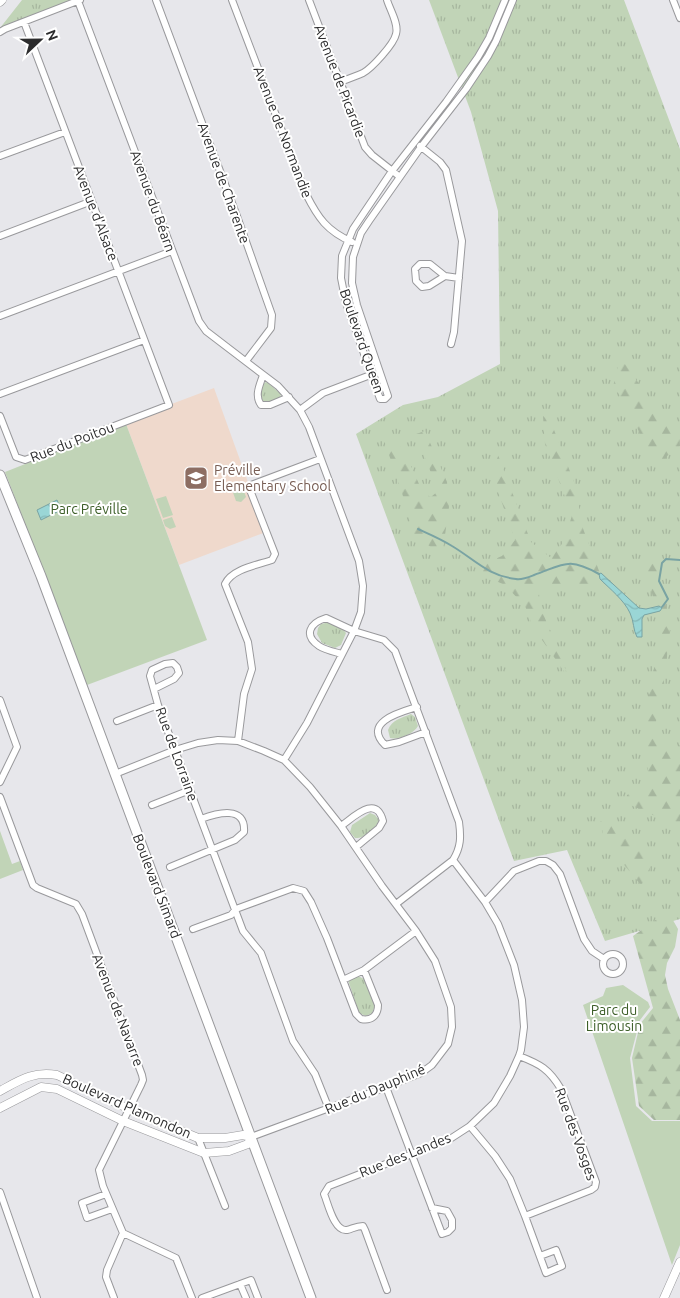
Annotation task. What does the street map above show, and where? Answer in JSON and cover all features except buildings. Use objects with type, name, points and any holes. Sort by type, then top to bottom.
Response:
[{"type":"main road","name":"Boulevard Simard","points":[[0,475],[41,576],[311,1298]]},
{"type":"street","name":"Avenue de Charente","points":[[156,0],[238,219],[273,319],[271,328],[246,361]]},
{"type":"street","name":"Avenue de Normandie","points":[[232,0],[315,213],[328,228],[357,244]]},
{"type":"street","name":"Avenue de Picardie","points":[[309,0],[365,148],[400,177]]},
{"type":"street","points":[[340,82],[368,69],[397,33],[396,23],[387,0]]},
{"type":"street","name":"Boulevard Queen","points":[[504,0],[485,46],[459,84],[392,171],[353,229],[342,256],[341,278],[346,303],[380,399],[385,399],[388,396],[357,305],[352,283],[353,257],[357,244],[361,233],[421,147],[466,89],[496,41],[513,0]]},
{"type":"street","points":[[673,0],[680,18]]},
{"type":"street","name":"Avenue du Béarn","points":[[79,1],[196,314],[202,326],[212,336],[263,375],[300,410],[309,427],[359,561],[363,586],[362,603],[361,612],[354,631],[307,723],[284,760]]},
{"type":"street","points":[[0,32],[79,1]]},
{"type":"street","name":"Avenue d'Alsace","points":[[24,22],[169,405]]},
{"type":"street","points":[[459,84],[466,89]]},
{"type":"street","points":[[0,156],[65,132]]},
{"type":"street","points":[[415,142],[440,162],[448,177],[462,241],[454,332],[451,344]]},
{"type":"street","points":[[0,236],[92,201]]},
{"type":"street","points":[[0,316],[172,251]]},
{"type":"street","points":[[445,276],[429,286],[422,286],[416,282],[415,269],[420,264],[430,264],[445,276],[459,278]]},
{"type":"street","points":[[0,394],[144,340]]},
{"type":"street","points":[[300,410],[323,393],[379,372]]},
{"type":"street","points":[[263,375],[257,394],[261,405],[270,405],[289,398]]},
{"type":"street","name":"Rue du Poitou","points":[[0,416],[16,457],[25,460],[169,405]]},
{"type":"street","points":[[238,741],[244,694],[252,669],[248,642],[225,584],[227,579],[236,573],[272,560],[275,554],[250,490],[251,485],[320,459]]},
{"type":"street","points":[[342,654],[320,647],[314,641],[310,632],[312,625],[317,620],[326,618],[354,631],[384,640],[395,650],[459,822],[461,839],[458,852],[453,860],[396,904]]},
{"type":"street","name":"Rue de Lorraine","points":[[154,689],[174,679],[179,673],[173,663],[165,664],[152,670],[150,676],[158,705],[244,931],[261,953],[293,1041],[315,1074],[329,1109]]},
{"type":"street","points":[[0,700],[17,746],[0,782]]},
{"type":"street","points":[[117,721],[158,705]]},
{"type":"street","points":[[417,707],[386,719],[378,730],[380,740],[385,745],[426,732]]},
{"type":"street","name":"Rue du Dauphiné","points":[[115,774],[174,750],[208,742],[238,741],[284,760],[310,787],[341,826],[416,931],[435,961],[451,1007],[452,1027],[448,1044],[432,1065],[420,1073],[386,1087],[251,1137]]},
{"type":"street","points":[[152,805],[190,790]]},
{"type":"street","name":"Avenue de Navarre","points":[[0,797],[33,884],[37,888],[76,904],[82,914],[142,1075],[143,1080],[99,1170],[106,1194],[123,1234]]},
{"type":"street","points":[[341,826],[367,808],[374,808],[381,814],[383,821],[379,828],[356,847]]},
{"type":"street","name":"Rue de Lorraine","points":[[201,819],[218,813],[234,814],[244,824],[244,832],[234,840],[213,849]]},
{"type":"street","points":[[170,867],[213,849]]},
{"type":"street","name":"Rue des Landes","points":[[386,1290],[366,1230],[362,1226],[342,1230],[336,1226],[324,1194],[329,1186],[450,1138],[470,1126],[494,1103],[510,1076],[521,1050],[524,1027],[522,1000],[514,965],[498,924],[485,902],[453,860]]},
{"type":"street","points":[[485,902],[514,871],[539,861],[546,861],[553,865],[560,874],[584,939],[592,951],[604,959]]},
{"type":"street","points":[[193,929],[231,915],[236,909],[293,888],[304,892],[311,902],[356,1014],[360,1019],[367,1020],[375,1017],[378,1012],[378,1005],[364,970]]},
{"type":"street","points":[[343,980],[364,970],[416,931]]},
{"type":"street","name":"Rue des Vosges","points":[[519,1056],[538,1064],[554,1078],[561,1089],[596,1182],[595,1187],[591,1190],[525,1216]]},
{"type":"street","name":"Boulevard Plamondon","points":[[0,1091],[33,1075],[46,1073],[57,1075],[129,1109],[198,1138],[225,1138],[243,1135],[251,1137],[248,1144],[228,1151],[204,1153],[123,1121],[57,1089],[41,1087],[0,1108]]},
{"type":"street","points":[[386,1087],[432,1208]]},
{"type":"street","points":[[470,1126],[495,1156],[510,1179],[540,1256]]},
{"type":"street","points":[[198,1138],[225,1206]]},
{"type":"street","points":[[0,1192],[37,1298]]},
{"type":"street","points":[[106,1194],[82,1203],[87,1218],[112,1208]]},
{"type":"street","points":[[114,1298],[106,1277],[107,1270],[123,1234],[176,1258],[192,1298]]},
{"type":"street","points":[[664,1298],[680,1262]]},
{"type":"street","points":[[202,1298],[250,1280],[258,1298]]},
{"type":"street","points":[[240,1284],[246,1298]]},
{"type":"shaded area","name":"Préville Elementary School","points":[[214,388],[266,532],[179,565],[126,424]]},
{"type":"green space","points":[[22,0],[73,0],[0,28]]},
{"type":"green space","points":[[429,0],[624,0],[680,149],[680,919],[605,941],[567,850],[514,861],[356,434],[403,405],[438,397],[500,364],[498,211],[471,112]]},
{"type":"green space","points":[[620,357],[647,395],[679,427],[680,446],[667,456],[663,465],[656,465],[650,461],[630,412],[613,387]]},
{"type":"green space","points":[[266,382],[281,394],[280,398],[271,403],[263,403],[260,394],[263,384]]},
{"type":"green space","points":[[543,416],[551,422],[579,495],[579,518],[604,584],[587,587],[573,585],[538,586],[546,621],[570,680],[533,627],[525,606],[505,585],[478,573],[483,564],[502,556],[515,540],[495,483],[495,447],[531,542],[551,558],[565,540],[572,515],[545,444]]},
{"type":"green space","name":"Parc Préville","points":[[126,424],[207,640],[87,685],[5,472]]},
{"type":"green space","points":[[425,431],[447,482],[449,507],[443,549],[436,551],[413,534],[406,505],[383,437],[403,448],[423,493],[431,497],[438,491],[416,434]]},
{"type":"green space","points":[[241,483],[246,497],[241,502],[236,501],[231,487]]},
{"type":"green space","points":[[166,496],[173,515],[163,518],[156,499]]},
{"type":"green space","points":[[172,517],[176,527],[170,529],[165,526],[163,520]]},
{"type":"green space","points":[[650,556],[659,572],[670,627],[665,674],[653,738],[675,751],[680,745],[680,838],[671,823],[626,803],[627,795],[649,783],[644,731],[650,688],[662,636],[645,563]]},
{"type":"green space","points":[[330,622],[342,628],[346,633],[341,645],[335,648],[322,643],[317,634],[321,624]]},
{"type":"green space","points":[[411,714],[415,717],[418,726],[416,729],[406,736],[390,738],[388,730],[392,724]]},
{"type":"green space","points":[[370,813],[379,820],[372,830],[365,835],[355,838],[350,832],[352,825]]},
{"type":"green space","points":[[600,821],[615,822],[653,856],[648,877],[641,885],[605,842]]},
{"type":"green space","points":[[0,831],[12,864],[20,861],[23,870],[0,879]]},
{"type":"green space","points":[[670,915],[678,929],[675,947],[667,963],[665,975],[668,989],[680,1020],[680,1120],[654,1120],[639,1106],[632,1058],[640,1024],[653,1008],[633,936],[657,919]]},
{"type":"green space","points":[[358,976],[364,979],[375,1006],[372,1013],[366,1016],[359,1013],[349,983],[349,980]]},
{"type":"green space","name":"Parc du Limousin","points":[[623,985],[648,1002],[650,1007],[640,1020],[630,1058],[636,1106],[652,1121],[680,1121],[680,1245],[672,1265],[583,1005],[603,996],[606,988]]},
{"type":"water","points":[[57,500],[61,510],[41,520],[37,510]]},
{"type":"water","points":[[601,573],[639,608],[646,609],[659,606],[662,608],[660,611],[644,615],[642,619],[642,637],[637,637],[627,608],[600,579],[599,574]]},
{"type":"waterway","points":[[418,529],[448,543],[489,571],[506,577],[523,579],[566,564],[580,565],[599,574]]},
{"type":"waterway","points":[[662,607],[668,599],[659,581],[662,563],[666,559],[680,560]]},
{"type":"place","name":"Préville Elementary School","points":[[196,478]]}]
